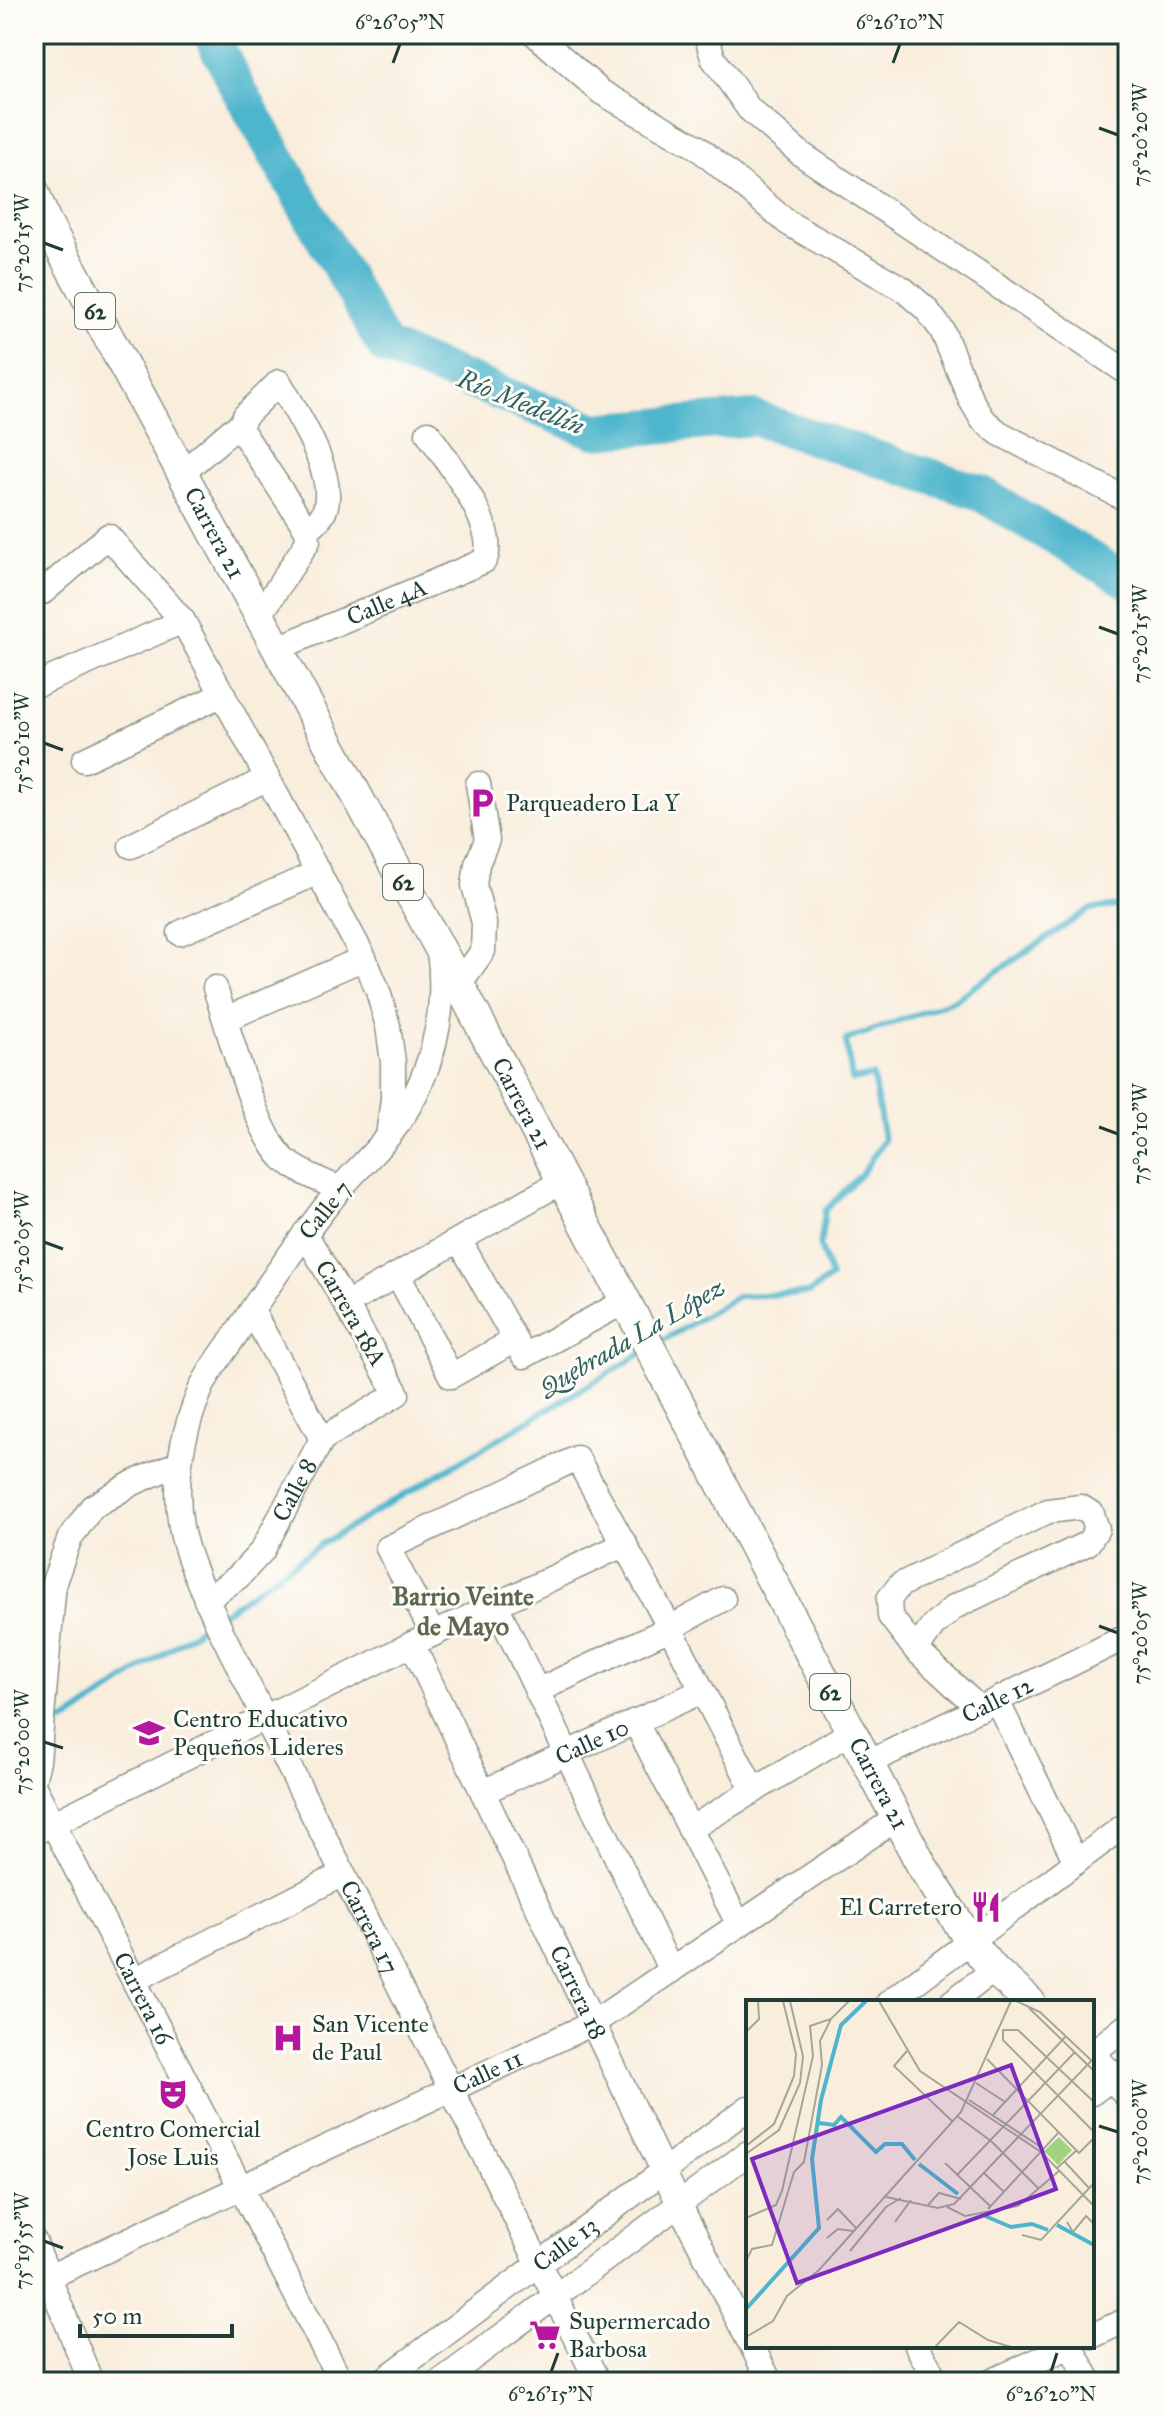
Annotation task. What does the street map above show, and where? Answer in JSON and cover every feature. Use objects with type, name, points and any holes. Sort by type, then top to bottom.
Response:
[{"type":"main road","name":"Carrera 21","points":[[34,192],[45,220],[459,984],[922,1866],[970,1941],[994,1970],[1028,2000]]},
{"type":"street","points":[[535,34],[601,92],[697,147],[788,223],[903,289],[926,309],[942,330],[971,400],[982,419],[999,433],[1128,500]]},
{"type":"street","points":[[706,34],[713,58],[749,109],[801,154],[1128,373]]},
{"type":"street","points":[[238,429],[245,416],[279,382],[317,448],[324,481],[326,501],[323,515],[307,530]]},
{"type":"street","points":[[183,472],[232,430],[238,429],[307,530],[308,541],[260,615]]},
{"type":"street","name":"Calle 4A","points":[[278,648],[484,561],[488,548],[478,510],[428,433]]},
{"type":"street","points":[[43,592],[108,536],[183,621],[319,872],[378,991],[388,1026],[393,1062],[389,1136]]},
{"type":"street","points":[[34,686],[183,621]]},
{"type":"street","points":[[84,760],[223,694]]},
{"type":"street","points":[[131,846],[268,778]]},
{"type":"street","points":[[459,984],[483,951],[484,923],[474,885],[477,864],[487,840],[478,784]]},
{"type":"street","points":[[180,933],[319,872]]},
{"type":"street","name":"Calle 7","points":[[179,1463],[182,1444],[201,1388],[305,1233],[389,1136],[421,1084],[434,1046],[441,1009],[439,950]]},
{"type":"street","points":[[226,1019],[364,958]]},
{"type":"street","points":[[215,988],[264,1131],[285,1159],[340,1189]]},
{"type":"street","points":[[346,1304],[561,1182]]},
{"type":"street","name":"Carrera 18A","points":[[305,1233],[397,1394]]},
{"type":"street","points":[[459,1240],[520,1348]]},
{"type":"street","points":[[398,1275],[451,1376],[624,1302]]},
{"type":"street","points":[[252,1311],[322,1439]]},
{"type":"street","name":"Calle 8","points":[[212,1612],[262,1551],[322,1439],[397,1394]]},
{"type":"street","name":"Carrera 18","points":[[625,1544],[577,1458],[388,1548],[483,1792],[663,2172],[746,2335]]},
{"type":"street","points":[[36,1769],[54,1582],[69,1540],[92,1507],[133,1483],[179,1463]]},
{"type":"street","name":"Carrera 17","points":[[179,1463],[181,1529],[212,1612],[598,2382]]},
{"type":"street","points":[[916,1650],[933,1626],[954,1607],[1088,1543],[1097,1529],[1092,1514],[1081,1507],[1048,1511],[900,1585],[889,1599],[890,1616],[916,1650],[988,1705],[1076,1862]]},
{"type":"street","points":[[44,1828],[423,1639],[625,1544],[754,1791]]},
{"type":"street","points":[[537,1691],[670,1628],[723,1599]]},
{"type":"street","points":[[496,1605],[671,1971]]},
{"type":"street","name":"Calle 12","points":[[868,1763],[1128,1636]]},
{"type":"street","name":"Calle 10","points":[[483,1792],[702,1691]]},
{"type":"street","points":[[635,1721],[739,1925]]},
{"type":"street","points":[[690,1829],[851,1732]]},
{"type":"street","name":"Carrera 16","points":[[34,1787],[44,1828],[134,1980],[341,2382]]},
{"type":"street","name":"Calle 11","points":[[49,2277],[593,2023],[897,1818]]},
{"type":"street","points":[[892,2000],[1128,1823]]},
{"type":"street","points":[[134,1980],[343,1874]]},
{"type":"street","points":[[955,2000],[994,1970]]},
{"type":"street","points":[[1103,2075],[1128,2025]]},
{"type":"street","name":"Calle 13","points":[[381,2382],[746,2110]]},
{"type":"street","name":"Calle 13","points":[[440,2382],[746,2154]]},
{"type":"street","points":[[34,2241],[91,2382]]},
{"type":"street","points":[[1094,2335],[1128,2319]]},
{"type":"street","points":[[753,2348],[770,2382]]},
{"type":"street","points":[[918,2348],[937,2382]]},
{"type":"street","points":[[990,2382],[1025,2375],[1067,2348]]},
{"type":"street","points":[[1071,2348],[1090,2382]]},
{"type":"waterway","name":"Río Medellín","points":[[211,34],[235,83],[385,347],[595,431],[754,418],[978,492],[1128,581]]},
{"type":"waterway","name":"Quebrada La López","points":[[657,1344],[738,1296],[809,1293],[831,1277],[820,1246],[825,1211],[863,1172],[884,1140],[873,1076],[852,1080],[846,1040],[953,1001],[1090,909],[1128,905]]},
{"type":"waterway","name":"Quebrada La López","points":[[218,1616],[323,1543],[644,1352]]},
{"type":"waterway","name":"Quebrada La López","points":[[48,1728],[69,1719],[209,1622]]},
{"type":"place","name":"Parqueadero La Y","points":[[482,803]]},
{"type":"place","name":"Centro Educativo Pequeños Lideres","points":[[149,1733]]},
{"type":"place","name":"El Carretero","points":[[986,1907]]},
{"type":"place","name":"San Vicente de Paul","points":[[288,2038]]},
{"type":"place","name":"Centro Comercial Jose Luis","points":[[173,2094]]},
{"type":"place","name":"Supermercado Barbosa","points":[[545,2335]]},
{"type":"district","name":"Barrio Veinte de Mayo","points":[[463,1611]]}]
